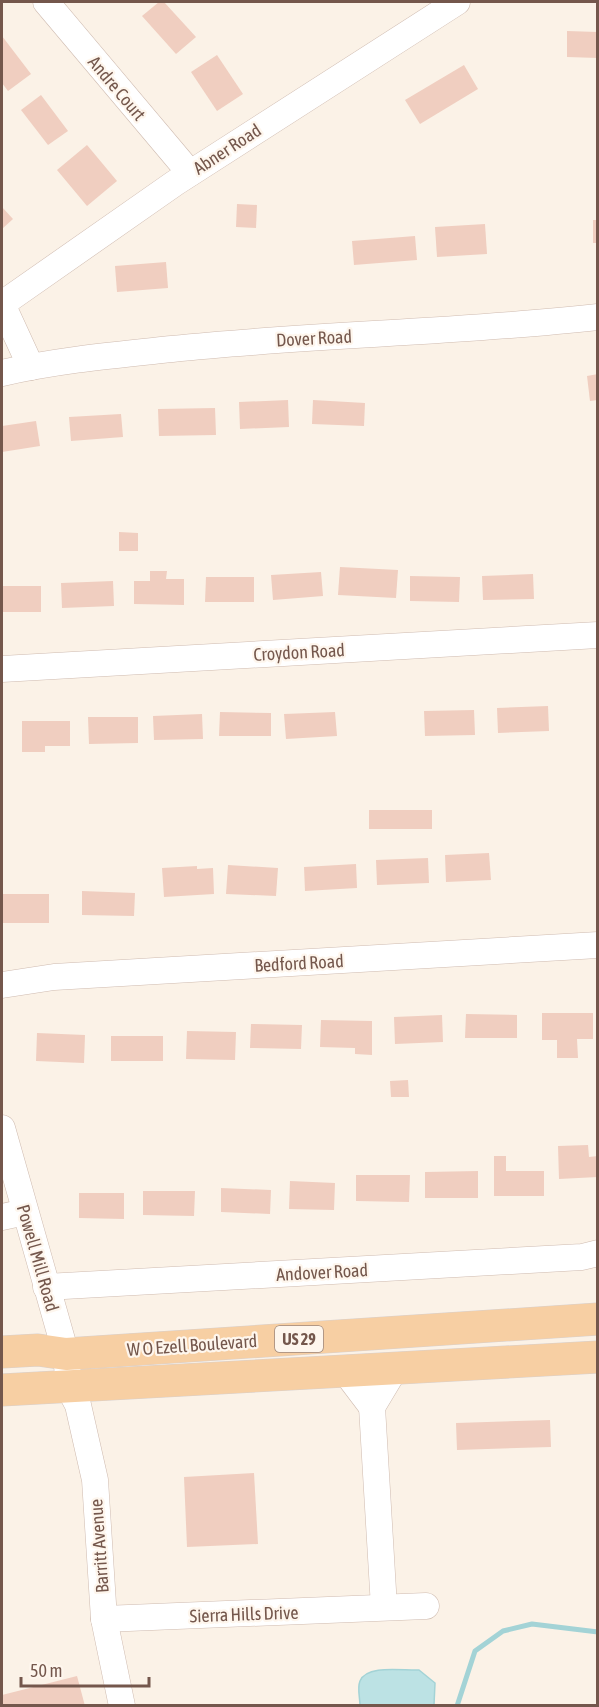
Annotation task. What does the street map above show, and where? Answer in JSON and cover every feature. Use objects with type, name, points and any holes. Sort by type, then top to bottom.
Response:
[{"type":"main road","name":"W O Ezell Boulevard","points":[[2,1352],[38,1350],[66,1354],[597,1319]]},
{"type":"main road","name":"W O Ezell Boulevard","points":[[2,1390],[597,1357]]},
{"type":"street","name":"Andre Court","points":[[46,2],[190,173]]},
{"type":"street","name":"Abner Road","points":[[2,304],[190,173],[457,2]]},
{"type":"street","points":[[2,304],[31,367]]},
{"type":"street","name":"Dover Road","points":[[2,373],[81,358],[227,343],[510,327],[597,317]]},
{"type":"street","name":"Croydon Road","points":[[2,669],[597,636]]},
{"type":"street","name":"Bedford Road","points":[[2,985],[54,977],[597,945]]},
{"type":"street","name":"Powell Mill Road","points":[[2,1128],[13,1214],[46,1287],[66,1354],[69,1388]]},
{"type":"street","name":"Andover Road","points":[[46,1287],[570,1257],[597,1253]]},
{"type":"street","points":[[372,1407],[396,1367]]},
{"type":"street","points":[[344,1370],[372,1407],[384,1607]]},
{"type":"street","name":"Barritt Avenue","points":[[69,1388],[78,1405],[95,1480],[104,1619],[122,1706]]},
{"type":"street","name":"Sierra Hills Drive","points":[[104,1619],[426,1606]]},
{"type":"water","points":[[419,1670],[435,1683],[434,1705],[360,1705],[360,1681],[370,1672]]},
{"type":"building","points":[[159,2],[164,2],[196,37],[176,54],[142,16]]},
{"type":"building","points":[[567,31],[598,32],[598,58],[567,57]]},
{"type":"building","points":[[2,36],[31,74],[8,91],[2,83]]},
{"type":"building","points":[[217,55],[243,94],[217,111],[191,72]]},
{"type":"building","points":[[464,65],[478,89],[420,124],[405,100]]},
{"type":"building","points":[[41,95],[68,131],[48,145],[21,110]]},
{"type":"building","points":[[87,145],[117,181],[87,206],[57,170]]},
{"type":"building","points":[[237,204],[257,205],[256,228],[236,227]]},
{"type":"building","points":[[2,207],[13,219],[2,229]]},
{"type":"building","points":[[593,220],[598,220],[598,243],[593,243]]},
{"type":"building","points":[[485,224],[487,254],[437,257],[435,227]]},
{"type":"building","points":[[415,236],[417,260],[354,265],[352,241]]},
{"type":"building","points":[[166,262],[168,288],[117,292],[115,266]]},
{"type":"building","points":[[598,374],[598,400],[590,401],[587,376]]},
{"type":"building","points":[[288,400],[289,427],[240,429],[239,402]]},
{"type":"building","points":[[313,400],[365,403],[364,426],[312,424]]},
{"type":"building","points":[[215,408],[216,435],[159,436],[158,409]]},
{"type":"building","points":[[121,414],[123,437],[71,441],[69,417]]},
{"type":"building","points":[[36,421],[40,446],[2,452],[2,426]]},
{"type":"building","points":[[119,532],[138,533],[138,551],[119,551]]},
{"type":"building","points":[[340,567],[398,570],[396,598],[338,595]]},
{"type":"building","points":[[150,571],[167,571],[166,579],[184,579],[184,605],[134,604],[134,581],[150,581]]},
{"type":"building","points":[[321,572],[323,596],[273,600],[271,575]]},
{"type":"building","points":[[533,574],[534,599],[483,600],[482,576]]},
{"type":"building","points":[[410,576],[460,577],[459,602],[410,601]]},
{"type":"building","points":[[206,577],[254,577],[254,602],[205,602]]},
{"type":"building","points":[[113,581],[114,606],[62,608],[61,583]]},
{"type":"building","points":[[2,586],[41,586],[41,612],[2,612]]},
{"type":"building","points":[[548,706],[549,731],[498,733],[497,708]]},
{"type":"building","points":[[474,710],[475,735],[425,736],[424,711]]},
{"type":"building","points":[[220,712],[271,713],[271,736],[219,736]]},
{"type":"building","points":[[335,712],[337,736],[286,739],[284,714]]},
{"type":"building","points":[[202,714],[203,739],[154,740],[153,716]]},
{"type":"building","points":[[88,717],[138,717],[138,743],[89,744]]},
{"type":"building","points":[[22,721],[70,721],[70,746],[45,746],[45,752],[22,752]]},
{"type":"building","points":[[369,810],[432,810],[432,829],[369,829]]},
{"type":"building","points":[[489,853],[491,880],[446,882],[445,855]]},
{"type":"building","points":[[428,858],[429,883],[377,885],[376,860]]},
{"type":"building","points":[[356,864],[357,888],[305,891],[304,867]]},
{"type":"building","points":[[228,865],[278,868],[276,896],[226,894]]},
{"type":"building","points":[[197,866],[197,869],[213,868],[214,894],[164,897],[162,868]]},
{"type":"building","points":[[82,891],[135,893],[134,916],[82,915]]},
{"type":"building","points":[[2,894],[49,894],[49,923],[2,923]]},
{"type":"building","points":[[542,1013],[593,1013],[593,1039],[577,1039],[578,1058],[557,1058],[557,1040],[542,1040]]},
{"type":"building","points":[[466,1014],[517,1015],[517,1038],[465,1038]]},
{"type":"building","points":[[442,1015],[443,1042],[395,1044],[394,1017]]},
{"type":"building","points":[[321,1020],[372,1021],[372,1055],[355,1054],[355,1048],[320,1047]]},
{"type":"building","points":[[251,1024],[302,1025],[301,1049],[250,1048]]},
{"type":"building","points":[[187,1031],[236,1032],[235,1060],[186,1059]]},
{"type":"building","points":[[37,1033],[85,1035],[84,1063],[36,1061]]},
{"type":"building","points":[[111,1036],[163,1036],[163,1061],[111,1061]]},
{"type":"building","points":[[408,1080],[409,1097],[391,1097],[390,1081]]},
{"type":"building","points":[[588,1145],[589,1157],[598,1156],[598,1177],[559,1179],[558,1146]]},
{"type":"building","points":[[494,1156],[506,1156],[506,1171],[544,1171],[544,1196],[494,1196]]},
{"type":"building","points":[[478,1171],[478,1198],[425,1198],[425,1172]]},
{"type":"building","points":[[356,1175],[410,1175],[409,1202],[356,1201]]},
{"type":"building","points":[[290,1181],[335,1183],[334,1210],[289,1209]]},
{"type":"building","points":[[221,1188],[271,1190],[270,1214],[221,1212]]},
{"type":"building","points":[[143,1191],[195,1191],[194,1216],[143,1215]]},
{"type":"building","points":[[79,1193],[124,1193],[124,1219],[79,1218]]},
{"type":"building","points":[[550,1420],[551,1447],[457,1450],[456,1423]]},
{"type":"building","points":[[254,1473],[258,1544],[187,1547],[184,1477]]},
{"type":"building","points":[[77,1676],[85,1706],[2,1706],[2,1695]]},
{"type":"waterway","points":[[457,1706],[475,1651],[503,1631],[532,1624],[598,1632]]}]
